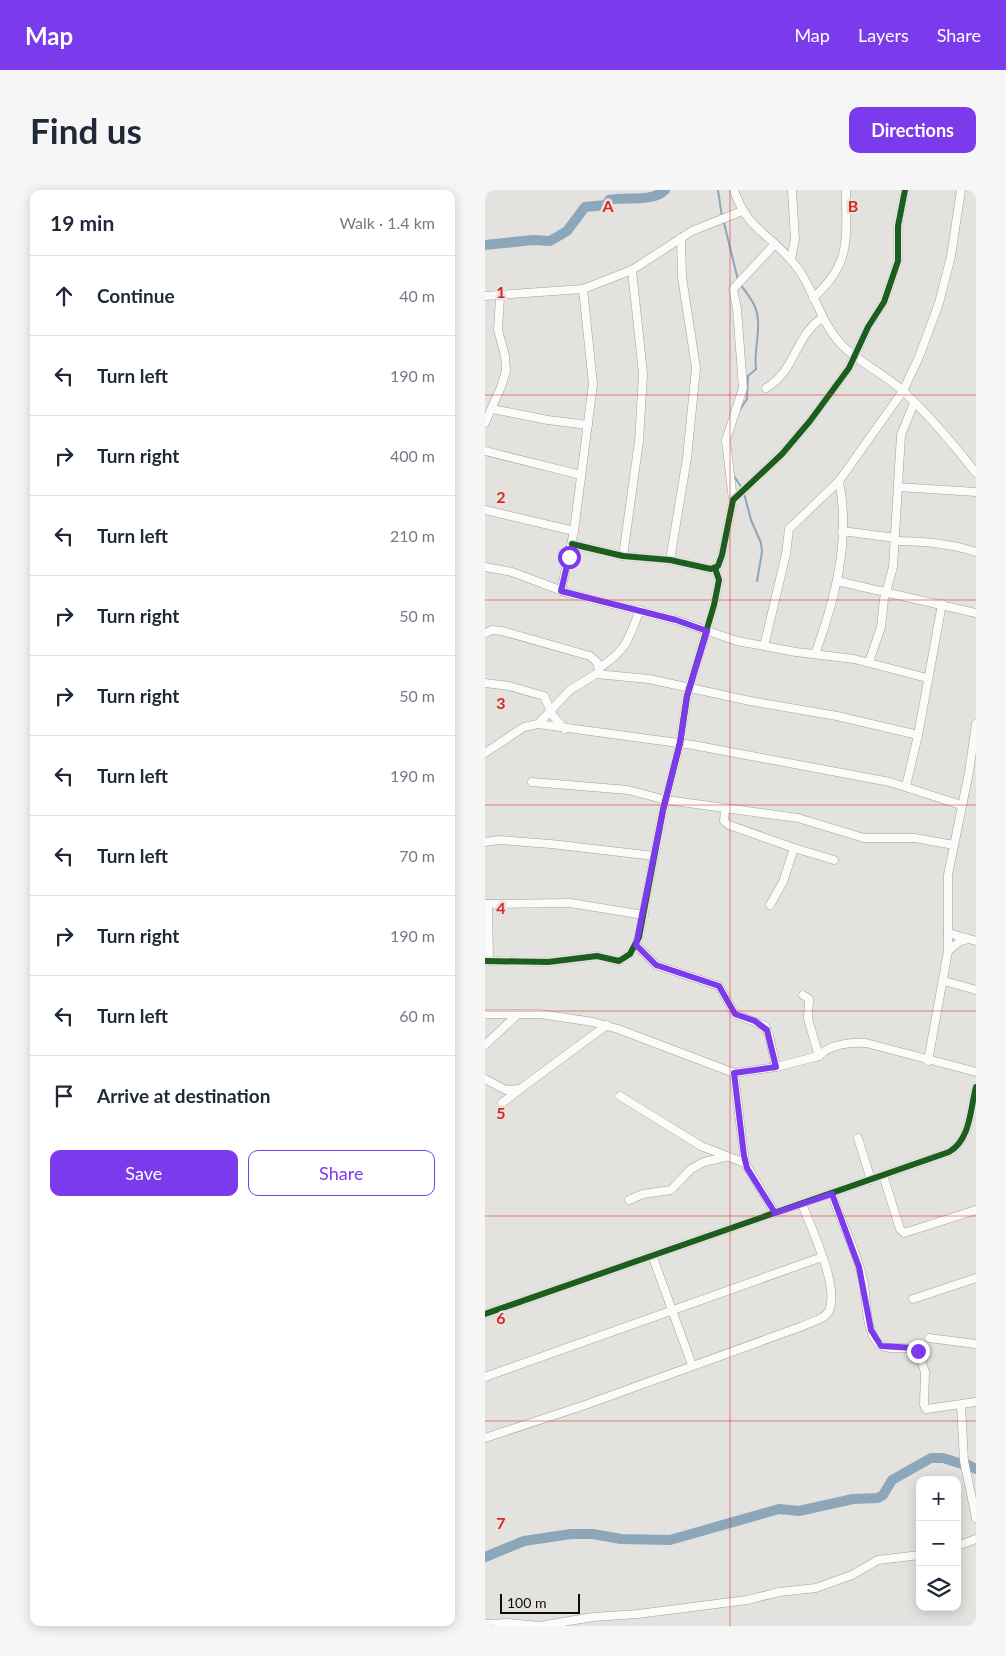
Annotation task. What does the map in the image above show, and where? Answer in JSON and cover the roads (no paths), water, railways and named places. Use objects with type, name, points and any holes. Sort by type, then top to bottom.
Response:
[{"type":"street","points":[[733,190],[742,210],[753,225],[791,259],[809,284],[822,318],[835,337],[855,356],[903,391],[975,471]]},
{"type":"street","points":[[791,259],[795,239],[792,190]]},
{"type":"street","points":[[813,298],[831,280],[844,254],[846,190]]},
{"type":"street","points":[[733,500],[782,454],[799,435],[842,379],[855,356],[868,327],[884,302],[897,267],[897,226],[905,190]]},
{"type":"street","points":[[764,646],[786,554],[788,532],[839,481],[903,391],[919,357],[942,292],[953,247],[961,190]]},
{"type":"street","points":[[485,296],[583,288],[632,270],[681,238],[742,210]]},
{"type":"street","points":[[670,560],[687,458],[696,368],[685,301],[681,238]]},
{"type":"street","points":[[715,568],[720,563],[733,500],[727,435],[740,402],[743,388],[737,309],[733,289],[775,244]]},
{"type":"street","points":[[623,556],[639,441],[643,374],[632,270]]},
{"type":"street","points":[[561,591],[574,531],[588,425],[592,371],[583,288]]},
{"type":"street","points":[[485,422],[504,378],[506,364],[498,330],[500,296]]},
{"type":"street","points":[[766,388],[784,374],[807,331],[822,318]]},
{"type":"street","points":[[869,662],[881,627],[893,566],[901,435],[915,404]]},
{"type":"street","points":[[492,409],[548,420],[588,425]]},
{"type":"street","points":[[485,450],[581,475]]},
{"type":"street","points":[[975,471],[976,458]]},
{"type":"street","points":[[815,654],[829,614],[837,581],[842,531],[842,496],[839,481]]},
{"type":"street","points":[[897,487],[976,492]]},
{"type":"street","points":[[485,510],[574,531]]},
{"type":"street","points":[[842,531],[895,539],[942,543],[976,552]]},
{"type":"street","points":[[572,544],[623,556],[670,560],[715,568]]},
{"type":"street","points":[[485,567],[512,572],[561,591],[640,610],[737,641],[869,662],[927,678]]},
{"type":"street","points":[[644,915],[570,903],[487,904],[487,961],[548,962],[597,956],[619,961],[630,954],[636,945],[644,915],[654,856],[680,743],[689,688],[707,631],[719,580],[715,568]]},
{"type":"street","points":[[837,581],[976,613]]},
{"type":"street","points":[[906,786],[918,735],[942,604]]},
{"type":"street","points":[[538,724],[577,684],[600,671],[623,650],[640,610]]},
{"type":"street","points":[[485,633],[492,630],[502,631],[590,656],[600,671],[750,702],[837,716],[918,735]]},
{"type":"street","points":[[485,683],[509,686],[542,696],[565,729]]},
{"type":"street","points":[[485,754],[524,727],[538,724],[680,743],[906,786],[961,805]]},
{"type":"street","points":[[928,1061],[948,951],[947,884],[976,724]]},
{"type":"street","points":[[532,782],[628,790],[667,800],[799,818],[864,838],[915,838],[953,845]]},
{"type":"street","points":[[725,809],[724,820],[729,824],[793,848],[834,860]]},
{"type":"street","points":[[485,842],[505,840],[654,856]]},
{"type":"street","points":[[770,905],[783,882],[793,848]]},
{"type":"street","points":[[948,933],[973,940]]},
{"type":"street","points":[[948,951],[960,941],[973,940]]},
{"type":"street","points":[[636,945],[656,965],[719,986],[735,1014],[755,1021],[767,1030],[776,1067]]},
{"type":"street","points":[[944,981],[976,990]]},
{"type":"street","points":[[803,996],[809,999],[808,1019],[819,1056]]},
{"type":"street","points":[[485,1014],[567,1017],[607,1025],[734,1073],[776,1067],[819,1056],[823,1051],[854,1042],[976,1072]]},
{"type":"street","points":[[485,1045],[518,1014]]},
{"type":"street","points":[[502,1103],[607,1025]]},
{"type":"street","points":[[734,1073],[745,1163],[775,1213]]},
{"type":"street","points":[[485,1079],[501,1088],[520,1089]]},
{"type":"street","points":[[485,1314],[832,1194],[955,1149],[962,1140],[967,1128],[976,1087]]},
{"type":"street","points":[[620,1096],[701,1146],[745,1163]]},
{"type":"street","points":[[858,1138],[871,1180]]},
{"type":"street","points":[[629,1200],[643,1194],[671,1190],[691,1168],[704,1162],[727,1157]]},
{"type":"street","points":[[883,1175],[900,1229],[904,1233],[976,1210]]},
{"type":"street","points":[[832,1194],[859,1267],[874,1337],[881,1346],[914,1348],[918,1351],[924,1368],[924,1405],[926,1409],[976,1402]]},
{"type":"street","points":[[485,1438],[585,1405],[803,1326],[826,1314],[830,1306],[831,1287],[802,1204]]},
{"type":"street","points":[[652,1256],[673,1310],[691,1365]]},
{"type":"street","points":[[485,1377],[822,1257]]},
{"type":"street","points":[[913,1299],[976,1278]]},
{"type":"street","points":[[929,1338],[976,1344]]},
{"type":"street","points":[[961,1405],[964,1461],[976,1518]]},
{"type":"street","points":[[961,1545],[976,1539]]},
{"type":"street","points":[[485,1624],[507,1623],[540,1626],[747,1600],[779,1592],[816,1588],[852,1575],[869,1564],[884,1558],[916,1555]]},
{"type":"waterway","points":[[485,245],[533,240],[550,241],[567,231],[585,207],[606,205],[609,200],[646,198],[665,190]]},
{"type":"waterway","points":[[718,190],[722,217]]},
{"type":"waterway","points":[[724,223],[738,280]]},
{"type":"waterway","points":[[739,411],[747,399],[748,376],[756,369],[758,330],[754,304],[740,284]]},
{"type":"waterway","points":[[734,476],[742,488]]},
{"type":"waterway","points":[[744,493],[751,520],[761,543],[762,552],[757,581]]},
{"type":"waterway","points":[[485,1557],[524,1541],[571,1534],[593,1534],[621,1539],[670,1540],[779,1509],[799,1511],[853,1499],[878,1498],[883,1495],[892,1480],[931,1458],[943,1458],[962,1464]]},
{"type":"waterway","points":[[968,1465],[976,1469]]}]
